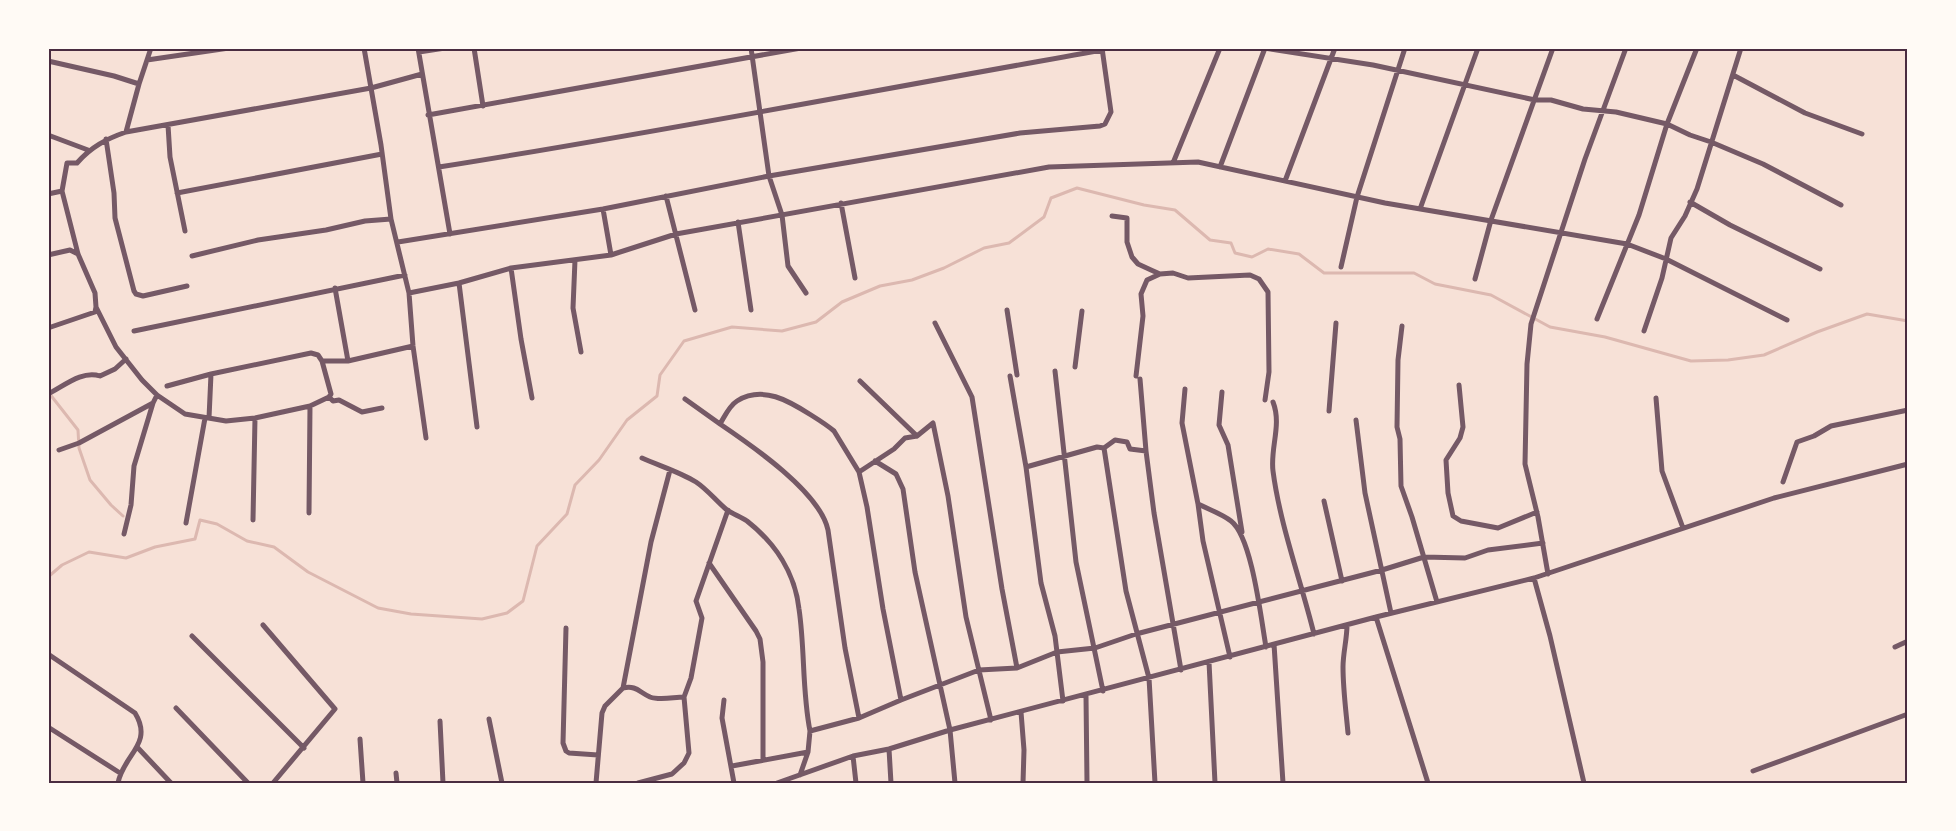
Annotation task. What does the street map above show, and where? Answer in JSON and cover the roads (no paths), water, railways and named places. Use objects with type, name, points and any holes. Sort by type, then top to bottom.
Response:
[{"type":"street","points":[[126,132],[151,48]]},
{"type":"street","points":[[147,60],[229,48]]},
{"type":"street","points":[[364,48],[391,219],[409,293],[413,346],[426,438]]},
{"type":"street","points":[[445,48],[419,50],[428,115],[450,234]]},
{"type":"street","points":[[474,48],[483,106]]},
{"type":"street","points":[[751,48],[754,56],[769,176],[782,215],[788,266],[806,293]]},
{"type":"street","points":[[428,115],[801,48]]},
{"type":"street","points":[[1173,163],[1220,48]]},
{"type":"street","points":[[1220,167],[1265,48],[1372,66],[1535,100],[1551,100],[1583,110],[1616,112],[1667,124],[1763,164],[1841,205]]},
{"type":"street","points":[[1285,181],[1335,48]]},
{"type":"street","points":[[1341,267],[1357,197],[1405,48]]},
{"type":"street","points":[[1420,209],[1478,48]]},
{"type":"street","points":[[1475,279],[1491,220],[1553,48]]},
{"type":"street","points":[[1548,573],[1525,464],[1527,364],[1531,324],[1560,232],[1626,48]]},
{"type":"street","points":[[1597,319],[1649,185],[1667,124],[1696,48]]},
{"type":"street","points":[[1644,331],[1662,278],[1671,238],[1685,216],[1696,189],[1741,48]]},
{"type":"street","points":[[398,242],[603,209],[769,176],[1020,133],[1100,126],[1105,124],[1111,112],[1102,49],[594,142],[439,167]]},
{"type":"street","points":[[48,61],[139,84]]},
{"type":"street","points":[[329,397],[310,406],[255,418],[226,421],[181,413],[157,395],[116,347],[96,308],[94,293],[78,255],[62,191],[67,163],[77,163],[88,150],[106,139],[126,132],[371,88],[422,74]]},
{"type":"street","points":[[1733,75],[1805,113],[1862,134]]},
{"type":"street","points":[[168,125],[170,157],[185,231]]},
{"type":"street","points":[[48,135],[88,150]]},
{"type":"street","points":[[106,139],[114,193],[115,219],[134,291],[143,296],[187,286]]},
{"type":"street","points":[[177,193],[382,154]]},
{"type":"street","points":[[409,293],[459,284],[511,268],[611,255],[676,234],[1049,168],[1198,162],[1357,197],[1627,244],[1665,259],[1787,320]]},
{"type":"street","points":[[48,194],[62,191]]},
{"type":"street","points":[[666,196],[695,310]]},
{"type":"street","points":[[1690,202],[1730,225],[1820,269]]},
{"type":"street","points":[[841,203],[855,278]]},
{"type":"street","points":[[603,209],[611,255]]},
{"type":"street","points":[[1113,216],[1127,218],[1126,242],[1138,264],[1160,274]]},
{"type":"street","points":[[192,256],[258,240],[326,230],[365,221],[391,219]]},
{"type":"street","points":[[738,222],[751,310]]},
{"type":"street","points":[[48,255],[70,250],[78,255]]},
{"type":"street","points":[[575,260],[573,308],[581,352]]},
{"type":"street","points":[[511,268],[531,398]]},
{"type":"street","points":[[1181,670],[1154,513],[1138,378],[1137,355],[1143,315],[1141,294],[1147,280],[1160,274],[1173,273],[1188,278],[1251,275],[1259,279],[1268,292],[1269,372],[1265,400]]},
{"type":"street","points":[[134,331],[405,274]]},
{"type":"street","points":[[459,284],[477,427]]},
{"type":"street","points":[[335,288],[348,361]]},
{"type":"street","points":[[48,328],[95,312],[96,308]]},
{"type":"street","points":[[1007,310],[1017,375]]},
{"type":"street","points":[[1075,367],[1082,310]]},
{"type":"street","points":[[935,323],[972,397],[1002,589],[1017,668]]},
{"type":"street","points":[[1329,411],[1336,323]]},
{"type":"street","points":[[1402,327],[1398,369],[1397,427],[1400,440],[1401,486],[1437,602]]},
{"type":"street","points":[[322,361],[348,361],[413,346]]},
{"type":"street","points":[[167,386],[211,374],[311,353],[318,355],[322,361],[331,394],[329,397]]},
{"type":"street","points":[[48,394],[83,375],[100,376],[115,369],[126,359]]},
{"type":"street","points":[[1054,371],[1076,562],[1103,691]]},
{"type":"street","points":[[186,523],[207,418],[211,374]]},
{"type":"street","points":[[1010,376],[1026,467],[1041,583],[1057,652],[1063,701]]},
{"type":"street","points":[[860,381],[917,436]]},
{"type":"street","points":[[1459,385],[1463,427],[1460,438],[1446,460],[1448,493],[1453,516],[1461,521],[1498,528],[1536,512]]},
{"type":"street","points":[[1185,389],[1182,423],[1203,541],[1230,657]]},
{"type":"street","points":[[1222,392],[1219,425],[1228,445],[1242,534],[1266,647]]},
{"type":"street","points":[[720,424],[730,407],[737,401],[764,394],[791,402],[834,431],[859,472],[901,700]]},
{"type":"street","points":[[124,534],[131,506],[134,466],[157,395]]},
{"type":"street","points":[[329,397],[333,401],[339,400],[362,412],[381,408]]},
{"type":"street","points":[[1656,398],[1662,471],[1683,528]]},
{"type":"street","points":[[685,399],[767,457],[824,515],[845,648],[859,718]]},
{"type":"street","points":[[1273,402],[1277,422],[1272,458],[1280,513],[1304,591],[1314,634]]},
{"type":"street","points":[[59,450],[79,443],[153,404]]},
{"type":"street","points":[[309,513],[310,406]]},
{"type":"street","points":[[1783,482],[1792,450],[1797,442],[1814,436],[1830,426],[1908,410]]},
{"type":"street","points":[[253,520],[255,418]]},
{"type":"street","points":[[1356,420],[1365,493],[1391,614]]},
{"type":"street","points":[[859,472],[894,449],[905,438],[917,436],[933,423],[946,486],[966,616],[991,720]]},
{"type":"street","points":[[1026,467],[1097,447],[1104,448],[1115,440],[1127,442],[1130,449],[1146,451]]},
{"type":"street","points":[[1104,448],[1126,591],[1149,678],[1155,783]]},
{"type":"street","points":[[642,458],[696,482],[728,510],[745,520],[764,536],[784,561],[799,607],[806,710],[810,731],[808,752],[800,775]]},
{"type":"street","points":[[875,461],[896,474],[901,483],[915,572],[950,730],[955,783]]},
{"type":"street","points":[[777,783],[788,781],[852,756],[889,749],[950,730],[1086,696],[1274,644],[1534,578],[1774,498],[1908,464]]},
{"type":"street","points":[[596,783],[602,713],[605,706],[623,688],[651,542],[670,470]]},
{"type":"street","points":[[1324,501],[1342,581]]},
{"type":"street","points":[[1198,504],[1232,522],[1242,534]]},
{"type":"street","points":[[638,783],[679,770],[689,753],[684,697],[691,678],[702,618],[696,602],[728,510]]},
{"type":"street","points":[[810,731],[859,718],[979,670],[1017,668],[1057,652],[1095,648],[1136,633],[1342,581],[1424,556],[1465,558],[1488,550],[1543,543]]},
{"type":"street","points":[[710,563],[760,639],[763,662],[763,760]]},
{"type":"street","points":[[1534,578],[1550,636],[1584,783]]},
{"type":"street","points":[[1376,617],[1428,783]]},
{"type":"street","points":[[263,625],[335,709],[273,783]]},
{"type":"street","points":[[1347,625],[1343,689],[1348,733]]},
{"type":"street","points":[[566,628],[562,743],[569,753],[598,755]]},
{"type":"street","points":[[192,636],[304,748]]},
{"type":"street","points":[[1894,647],[1908,641]]},
{"type":"street","points":[[1274,644],[1283,783]]},
{"type":"street","points":[[48,654],[135,713],[140,722],[142,733],[138,748],[120,773],[118,783]]},
{"type":"street","points":[[1209,662],[1215,783]]},
{"type":"street","points":[[623,688],[637,688],[654,698],[684,697]]},
{"type":"street","points":[[1086,696],[1087,783]]},
{"type":"street","points":[[724,700],[722,718],[734,783]]},
{"type":"street","points":[[176,708],[248,783]]},
{"type":"street","points":[[1021,712],[1024,750],[1023,783]]},
{"type":"street","points":[[1753,771],[1908,714]]},
{"type":"street","points":[[489,719],[502,783]]},
{"type":"street","points":[[440,721],[443,783]]},
{"type":"street","points":[[48,727],[120,773]]},
{"type":"street","points":[[360,739],[363,783]]},
{"type":"street","points":[[138,748],[171,783]]},
{"type":"street","points":[[889,749],[891,783]]},
{"type":"street","points":[[732,766],[808,752]]},
{"type":"street","points":[[852,756],[856,783]]},
{"type":"street","points":[[396,773],[398,783]]},
{"type":"waterway","points":[[48,577],[62,565],[89,552],[126,558],[155,547],[195,539],[200,520],[217,524],[247,541],[274,547],[308,572],[378,608],[411,614],[482,619],[507,613],[523,601],[537,546],[567,514],[575,485],[599,460],[627,420],[657,396],[660,375],[684,341],[732,327],[782,331],[816,322],[842,302],[880,286],[912,280],[944,268],[984,248],[1009,243],[1044,217],[1051,198],[1077,188],[1144,205],[1175,210],[1210,240],[1231,243],[1235,253],[1252,257],[1268,249],[1299,254],[1324,273],[1414,273],[1435,284],[1491,295],[1550,327],[1605,337],[1691,361],[1728,360],[1764,355],[1867,314],[1908,321]]},
{"type":"waterway","points":[[49,393],[78,430],[79,448],[90,480],[123,516]]}]
